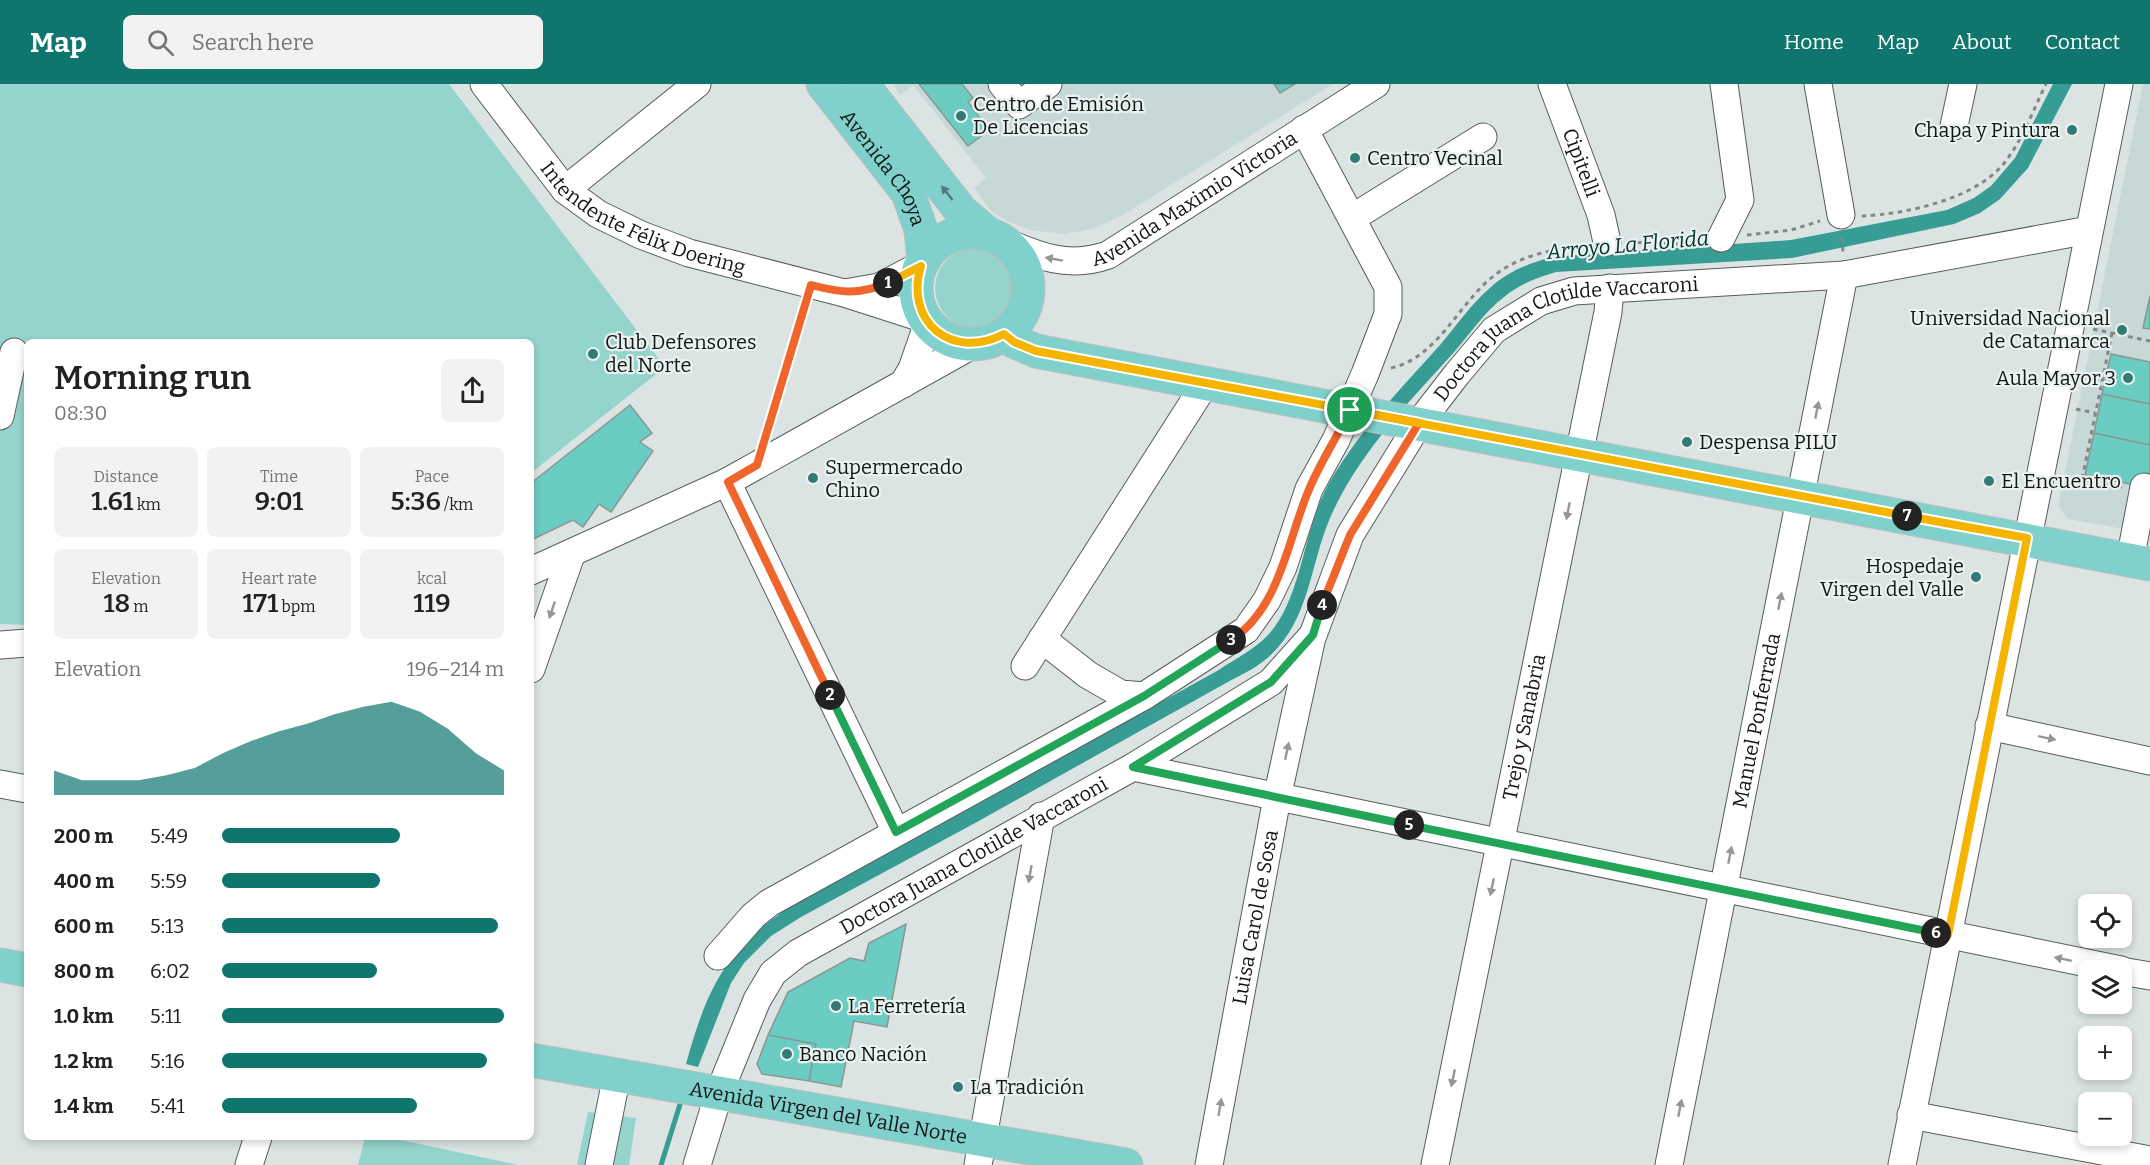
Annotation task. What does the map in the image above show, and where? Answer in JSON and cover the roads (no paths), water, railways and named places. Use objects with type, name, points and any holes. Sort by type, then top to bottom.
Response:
[{"type":"main road","name":"Avenida Choya","points":[[823,84],[908,193],[921,230],[923,263]]},
{"type":"main road","name":"Avenida Choya","points":[[862,84],[961,211],[995,237]]},
{"type":"main road","points":[[989,339],[1016,324],[1024,310],[1028,294],[1028,278],[1013,250],[995,237],[970,232],[952,236],[936,246],[923,263],[917,292],[927,321],[948,339],[989,339],[1014,342],[1036,351],[2027,538],[2140,562]]},
{"type":"main road","points":[[0,965],[24,969]]},
{"type":"main road","name":"Avenida Virgen del Valle Norte","points":[[534,1061],[711,1091],[980,1152],[1126,1165]]},
{"type":"street","name":"Intendente Félix Doering","points":[[484,84],[565,190],[598,214],[641,235],[689,253],[844,293],[927,321]]},
{"type":"street","points":[[565,190],[698,84]]},
{"type":"street","points":[[1002,84],[1019,105],[1048,84]]},
{"type":"street","name":"Avenida Maximio Victoria","points":[[995,237],[1049,259],[1089,262],[1108,255],[1376,84]]},
{"type":"street","name":"Cipitelli","points":[[1552,84],[1602,215],[1608,242]]},
{"type":"street","points":[[1721,238],[1740,200],[1724,84]]},
{"type":"street","points":[[1818,84],[1841,215]]},
{"type":"street","points":[[1954,126],[1964,84]]},
{"type":"street","points":[[1902,1165],[2119,84]]},
{"type":"street","points":[[718,956],[753,916],[769,903],[1144,696],[1246,630],[1267,600],[1278,578],[1309,489],[1358,412],[1388,314],[1388,287],[1304,129]]},
{"type":"street","points":[[1352,218],[1483,137]]},
{"type":"street","name":"Doctora Juana Clotilde Vaccaroni","points":[[697,1165],[711,1091],[773,973],[798,953],[1041,816],[1133,767],[1271,682],[1313,635],[1350,535],[1411,422],[1494,330],[1540,301],[1574,291],[1844,275],[2089,230]]},
{"type":"street","name":"Intendente Félix Doering","points":[[844,293],[879,287],[923,263]]},
{"type":"street","name":"Manuel Ponferrada","points":[[1669,1165],[1844,275]]},
{"type":"street","name":"Trejo y Sanabria","points":[[1435,1165],[1580,453],[1608,312],[1610,288]]},
{"type":"street","points":[[903,384],[912,369],[927,321]]},
{"type":"street","points":[[534,570],[728,482],[903,384],[989,339]]},
{"type":"street","points":[[0,416],[14,352]]},
{"type":"street","points":[[1025,666],[1205,384]]},
{"type":"street","points":[[728,482],[896,832]]},
{"type":"street","points":[[2140,562],[2143,489]]},
{"type":"street","points":[[534,660],[571,555]]},
{"type":"street","name":"Luisa Carol de Sosa","points":[[1209,1165],[1277,798],[1313,635]]},
{"type":"street","points":[[1042,639],[1088,675],[1121,694],[1144,696]]},
{"type":"street","points":[[0,645],[24,643]]},
{"type":"street","points":[[1989,726],[2150,761]]},
{"type":"street","points":[[1133,767],[2078,961]]},
{"type":"street","points":[[0,784],[24,788]]},
{"type":"street","points":[[980,1152],[1041,816]]},
{"type":"street","points":[[2132,972],[2150,976]]},
{"type":"street","points":[[599,1165],[617,1075]]},
{"type":"street","points":[[1911,1115],[2150,1160]]},
{"type":"street","points":[[249,1165],[257,1140]]},
{"type":"waterway","name":"Arroyo La Florida","points":[[661,1165],[682,1098]]},
{"type":"place","name":"Centro de Emisión De Licencias","points":[[961,116]]},
{"type":"place","name":"Chapa y Pintura","points":[[2072,130]]},
{"type":"place","name":"Centro Vecinal","points":[[1355,158]]},
{"type":"place","name":"Universidad Nacional de Catamarca","points":[[2122,330]]},
{"type":"place","name":"Club Defensores del Norte","points":[[593,354]]},
{"type":"place","name":"Aula Mayor 3","points":[[2128,378]]},
{"type":"place","name":"Despensa PILU","points":[[1687,442]]},
{"type":"place","name":"Supermercado Chino","points":[[813,478]]},
{"type":"place","name":"El Encuentro","points":[[1989,481]]},
{"type":"place","name":"Hospedaje Virgen del Valle","points":[[1976,577]]},
{"type":"place","name":"La Ferretería","points":[[836,1006]]},
{"type":"place","name":"Banco Nación","points":[[787,1054]]},
{"type":"place","name":"La Tradición","points":[[958,1087]]}]
